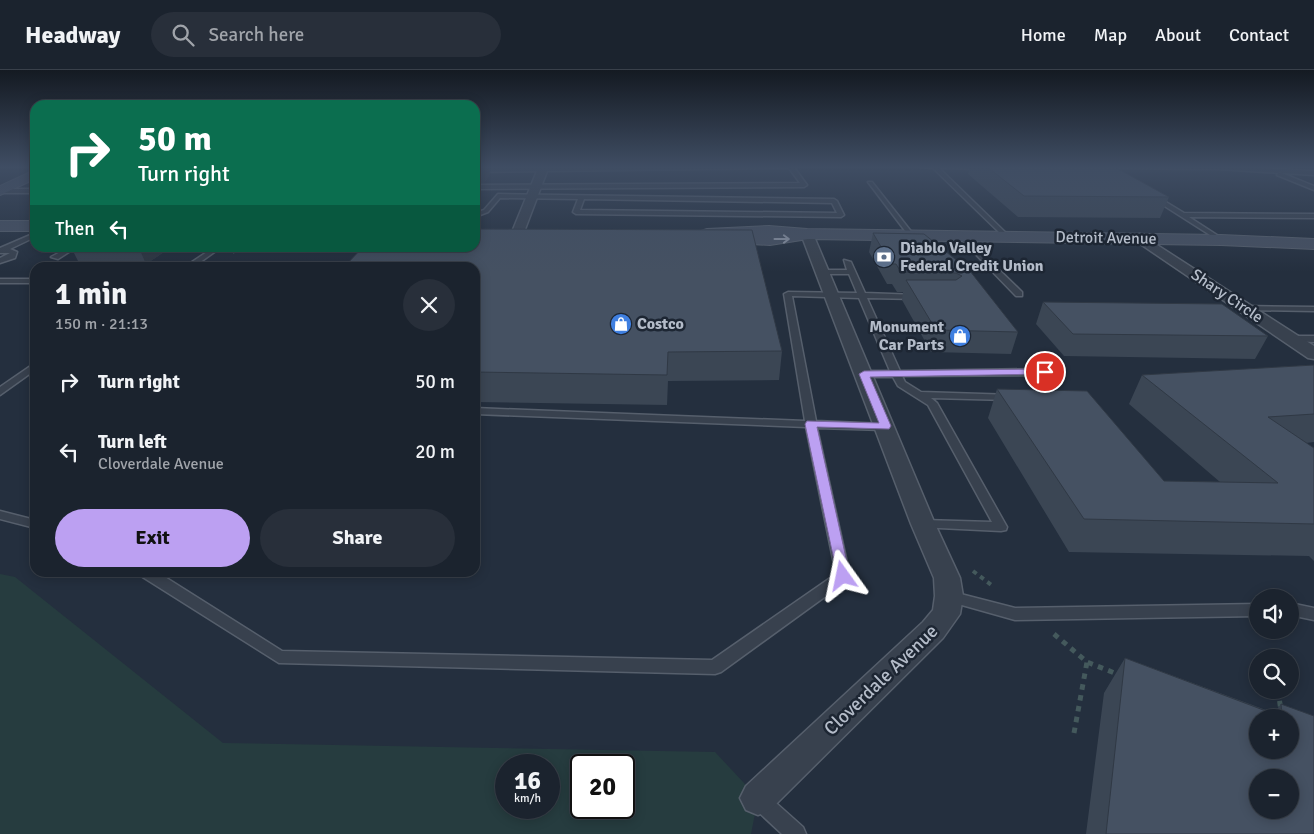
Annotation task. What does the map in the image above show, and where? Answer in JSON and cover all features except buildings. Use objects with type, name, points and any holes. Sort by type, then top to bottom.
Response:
[{"type":"street","points":[[518,232],[530,202]]},
{"type":"street","points":[[0,226],[30,226]]},
{"type":"street","points":[[501,232],[538,232]]},
{"type":"street","name":"Detroit Avenue","points":[[695,234],[734,234],[746,239],[794,238],[807,234],[960,235],[1221,240],[1314,244]]},
{"type":"street","name":"Cloverdale Avenue","points":[[758,798],[933,630],[946,614],[949,596],[947,578],[923,524],[807,234]]},
{"type":"street","name":"Shary Circle","points":[[1140,238],[1314,354]]},
{"type":"lane","points":[[480,213],[486,210],[493,202]]},
{"type":"lane","points":[[580,202],[576,212],[840,215],[834,202]]},
{"type":"lane","points":[[885,202],[911,235]]},
{"type":"lane","points":[[971,202],[1006,236]]},
{"type":"lane","points":[[1162,202],[1221,240]]},
{"type":"lane","points":[[1184,215],[1314,216]]},
{"type":"lane","points":[[960,235],[1019,294]]},
{"type":"lane","points":[[1,248],[17,244],[30,238]]},
{"type":"lane","points":[[0,261],[12,256],[14,252],[1,248]]},
{"type":"lane","points":[[55,257],[64,252]]},
{"type":"lane","points":[[195,262],[211,252]]},
{"type":"lane","points":[[822,272],[849,267],[901,384],[932,403],[1001,527],[923,524]]},
{"type":"lane","points":[[0,281],[30,281]]},
{"type":"lane","points":[[154,577],[279,657],[715,667],[843,576],[811,424],[788,294],[931,297]]},
{"type":"lane","points":[[1245,308],[1314,309]]},
{"type":"lane","points":[[1291,339],[1314,338]]},
{"type":"lane","points":[[0,392],[30,370]]},
{"type":"lane","points":[[864,374],[1045,372]]},
{"type":"lane","points":[[919,395],[1016,397]]},
{"type":"lane","points":[[480,412],[885,426]]},
{"type":"lane","points":[[0,515],[30,523]]},
{"type":"lane","points":[[949,596],[1015,614],[1249,610]]},
{"type":"lane","points":[[1299,611],[1314,614]]},
{"type":"lane","points":[[758,798],[796,834]]},
{"type":"path","points":[[965,564],[1087,662],[1123,676]]},
{"type":"path","points":[[1074,734],[1087,662]]},
{"type":"green space","points":[[0,574],[15,577],[223,743],[715,752],[758,798],[751,834],[0,834]]},
{"type":"place","name":"Diablo Valley Federal Credit Union","points":[[884,257]]},
{"type":"place","name":"Costco","points":[[621,324]]},
{"type":"place","name":"Monument Car Parts","points":[[960,336]]},
{"type":"route","points":[[843,576],[811,424],[885,426],[864,374],[1045,372]]}]
